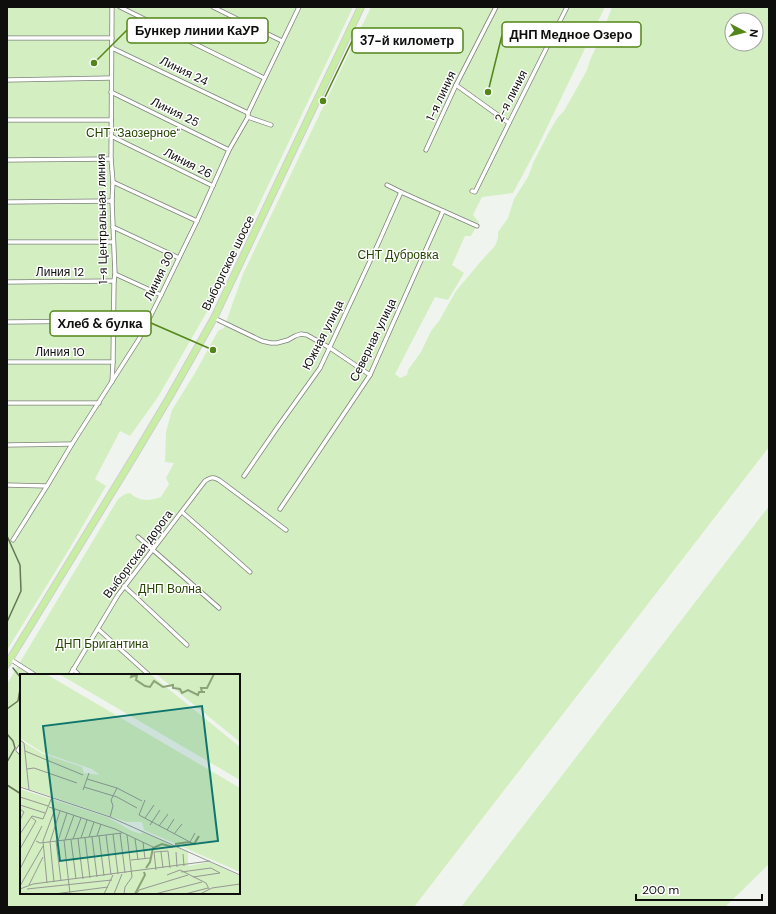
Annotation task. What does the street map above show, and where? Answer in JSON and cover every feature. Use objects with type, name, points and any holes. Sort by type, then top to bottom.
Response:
[{"type":"main road","name":"Выборгское шоссе","points":[[8,662],[170,396],[214,318],[362,7]]},
{"type":"street","name":"1-я Центральная линия","points":[[111,383],[113,362],[114,282],[113,182],[111,159],[112,7]]},
{"type":"street","points":[[120,7],[264,78]]},
{"type":"street","points":[[213,7],[282,41]]},
{"type":"street","name":"1-я линия","points":[[426,150],[456,85],[496,7]]},
{"type":"street","name":"2-я линия","points":[[472,190],[475,192],[567,7]]},
{"type":"street","name":"Линия 30","points":[[13,540],[139,339],[197,221],[229,150],[248,115],[297,8]]},
{"type":"street","points":[[7,38],[112,38]]},
{"type":"street","name":"Линия 24","points":[[112,48],[271,125]]},
{"type":"street","points":[[7,80],[112,78]]},
{"type":"street","points":[[456,85],[509,122]]},
{"type":"street","name":"Линия 25","points":[[111,92],[229,150]]},
{"type":"street","points":[[7,120],[111,120]]},
{"type":"street","name":"Линия 26","points":[[111,136],[213,186]]},
{"type":"street","points":[[7,160],[111,159]]},
{"type":"street","points":[[113,182],[197,221]]},
{"type":"street","points":[[387,185],[477,226]]},
{"type":"street","name":"Южная улица","points":[[244,476],[320,368],[378,244],[400,192]]},
{"type":"street","points":[[7,202],[112,201]]},
{"type":"street","name":"Северная улица","points":[[280,509],[370,375],[443,211]]},
{"type":"street","points":[[113,227],[179,258]]},
{"type":"street","points":[[7,242],[113,242]]},
{"type":"street","points":[[114,274],[161,295]]},
{"type":"street","name":"Линия 12","points":[[7,282],[114,282]]},
{"type":"street","points":[[214,318],[262,341],[271,343],[288,340],[302,334],[307,335],[330,348],[370,375]]},
{"type":"street","points":[[7,322],[113,321]]},
{"type":"street","name":"Линия 10","points":[[7,362],[113,362]]},
{"type":"street","points":[[7,403],[99,403]]},
{"type":"street","points":[[7,444],[72,444]]},
{"type":"street","name":"Выборгская дорога","points":[[70,674],[124,586],[205,481],[210,478],[219,480],[286,530]]},
{"type":"street","points":[[7,485],[47,486]]},
{"type":"street","points":[[182,512],[250,572]]},
{"type":"street","points":[[138,537],[219,608]]},
{"type":"street","points":[[124,586],[187,645]]},
{"type":"street","points":[[98,629],[148,674]]},
{"type":"street","points":[[8,662],[33,674]]},
{"type":"street","points":[[73,669],[78,674]]},
{"type":"green space","name":"СНТ \"Заозерное\"","points":[[7,7],[353,7],[213,301],[158,397],[130,436],[120,431],[95,479],[106,486],[7,650]]},
{"type":"green space","points":[[371,7],[605,7],[537,148],[513,193],[482,197],[473,215],[479,222],[471,236],[465,236],[452,265],[464,273],[448,300],[435,297],[395,374],[400,378],[407,375],[408,370],[421,352],[431,331],[439,321],[456,291],[495,246],[498,238],[498,232],[508,218],[514,199],[528,177],[534,161],[549,132],[558,117],[564,111],[587,70],[612,7],[769,7],[769,447],[414,907],[7,907],[7,684],[118,499],[125,494],[130,493],[137,498],[145,500],[161,497],[169,484],[166,478],[174,463],[165,462],[166,432],[172,410],[195,373],[218,331],[224,328],[243,274]]},
{"type":"green space","points":[[769,506],[769,864],[725,907],[461,907]]},
{"type":"waterway","points":[[7,536],[20,565],[21,591],[7,622]]},
{"type":"waterway","points":[[13,668],[20,677]]},
{"type":"waterway","points":[[7,709],[18,701],[20,689]]},
{"type":"waterway","points":[[7,734],[13,741],[15,748],[7,762]]},
{"type":"waterway","points":[[7,785],[20,793]]},
{"type":"place","name":"Бункер линии КаУР","points":[[94,63]]},
{"type":"place","name":"ДНП Медное Озеро","points":[[488,92]]},
{"type":"place","name":"37-й километр","points":[[323,101]]},
{"type":"place","name":"Хлеб & булка","points":[[213,350]]},
{"type":"park label","name":"СНТ Дубровка","points":[[398,255]]},
{"type":"park label","name":"ДНП Волна","points":[[170,589]]},
{"type":"park label","name":"ДНП Бригантина","points":[[102,644]]}]
